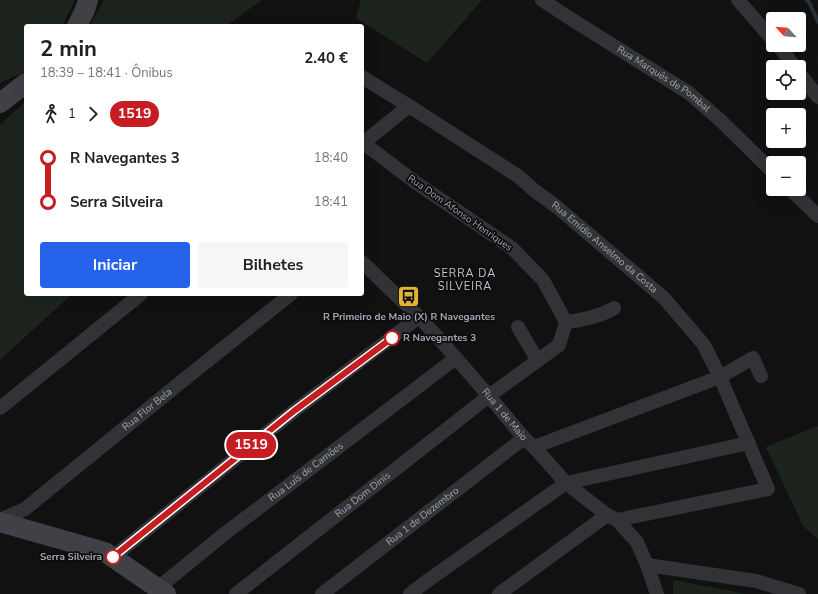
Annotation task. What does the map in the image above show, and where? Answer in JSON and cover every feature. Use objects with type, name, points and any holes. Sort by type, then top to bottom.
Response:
[{"type":"street","points":[[78,24],[88,0]]},
{"type":"street","name":"Rua Marquês de Pombal","points":[[542,0],[570,22],[689,93],[716,125],[766,169]]},
{"type":"street","points":[[738,0],[766,32]]},
{"type":"street","name":"Rua Emídio Anselmo da Costa","points":[[364,78],[518,176],[557,207],[664,298],[707,343],[768,489],[612,517]]},
{"type":"street","points":[[806,82],[818,97]]},
{"type":"street","points":[[0,103],[24,85]]},
{"type":"street","points":[[364,140],[409,106]]},
{"type":"street","name":"Rua Dom Afonso Henriques","points":[[364,143],[416,182],[512,248],[543,280],[566,322]]},
{"type":"street","points":[[795,196],[818,216]]},
{"type":"street","name":"Rua 1 de Maio","points":[[364,264],[419,317],[566,483],[612,517],[637,542],[657,594]]},
{"type":"street","points":[[0,408],[139,296]]},
{"type":"street","name":"Rua Flor Bela","points":[[0,521],[25,509],[289,296]]},
{"type":"street","points":[[489,396],[559,345],[566,322],[581,321],[608,312],[614,308]]},
{"type":"street","points":[[113,557],[294,411],[419,317]]},
{"type":"street","points":[[518,327],[538,361]]},
{"type":"street","name":"Rua Luís de Camões","points":[[162,591],[224,535],[456,358]]},
{"type":"street","name":"Rua 1 de Dezembro","points":[[322,594],[529,443],[720,377],[753,358],[760,376]]},
{"type":"street","name":"Rua Dom Dinis","points":[[236,594],[489,396]]},
{"type":"street","points":[[410,594],[566,483],[749,443]]},
{"type":"street","points":[[499,594],[612,517]]},
{"type":"street","points":[[0,521],[105,552],[162,591]]},
{"type":"street","points":[[647,565],[756,581],[800,594]]},
{"type":"shaded area","points":[[0,0],[75,0],[63,24],[24,24],[24,72],[0,83]]},
{"type":"shaded area","points":[[104,0],[262,0],[229,24],[91,24]]},
{"type":"shaded area","points":[[361,0],[482,0],[427,63],[356,18]]},
{"type":"shaded area","points":[[24,103],[24,296],[70,296],[0,360],[0,125]]},
{"type":"shaded area","points":[[818,426],[818,539],[803,526],[766,447]]},
{"type":"shaded area","points":[[673,580],[746,594],[673,594]]},
{"type":"waterway","points":[[807,0],[818,22]]},
{"type":"bus line","name":"1519","points":[[113,557],[294,411],[392,338]]},
{"type":"place","name":"R Primeiro de Maio (X) R Navegantes","points":[[409,297]]},
{"type":"place","name":"R Navegantes 3","points":[[392,338]]},
{"type":"place","name":"Serra Silveira","points":[[113,557]]},
{"type":"district","name":"SERRA DA SILVEIRA","points":[[465,279]]}]
